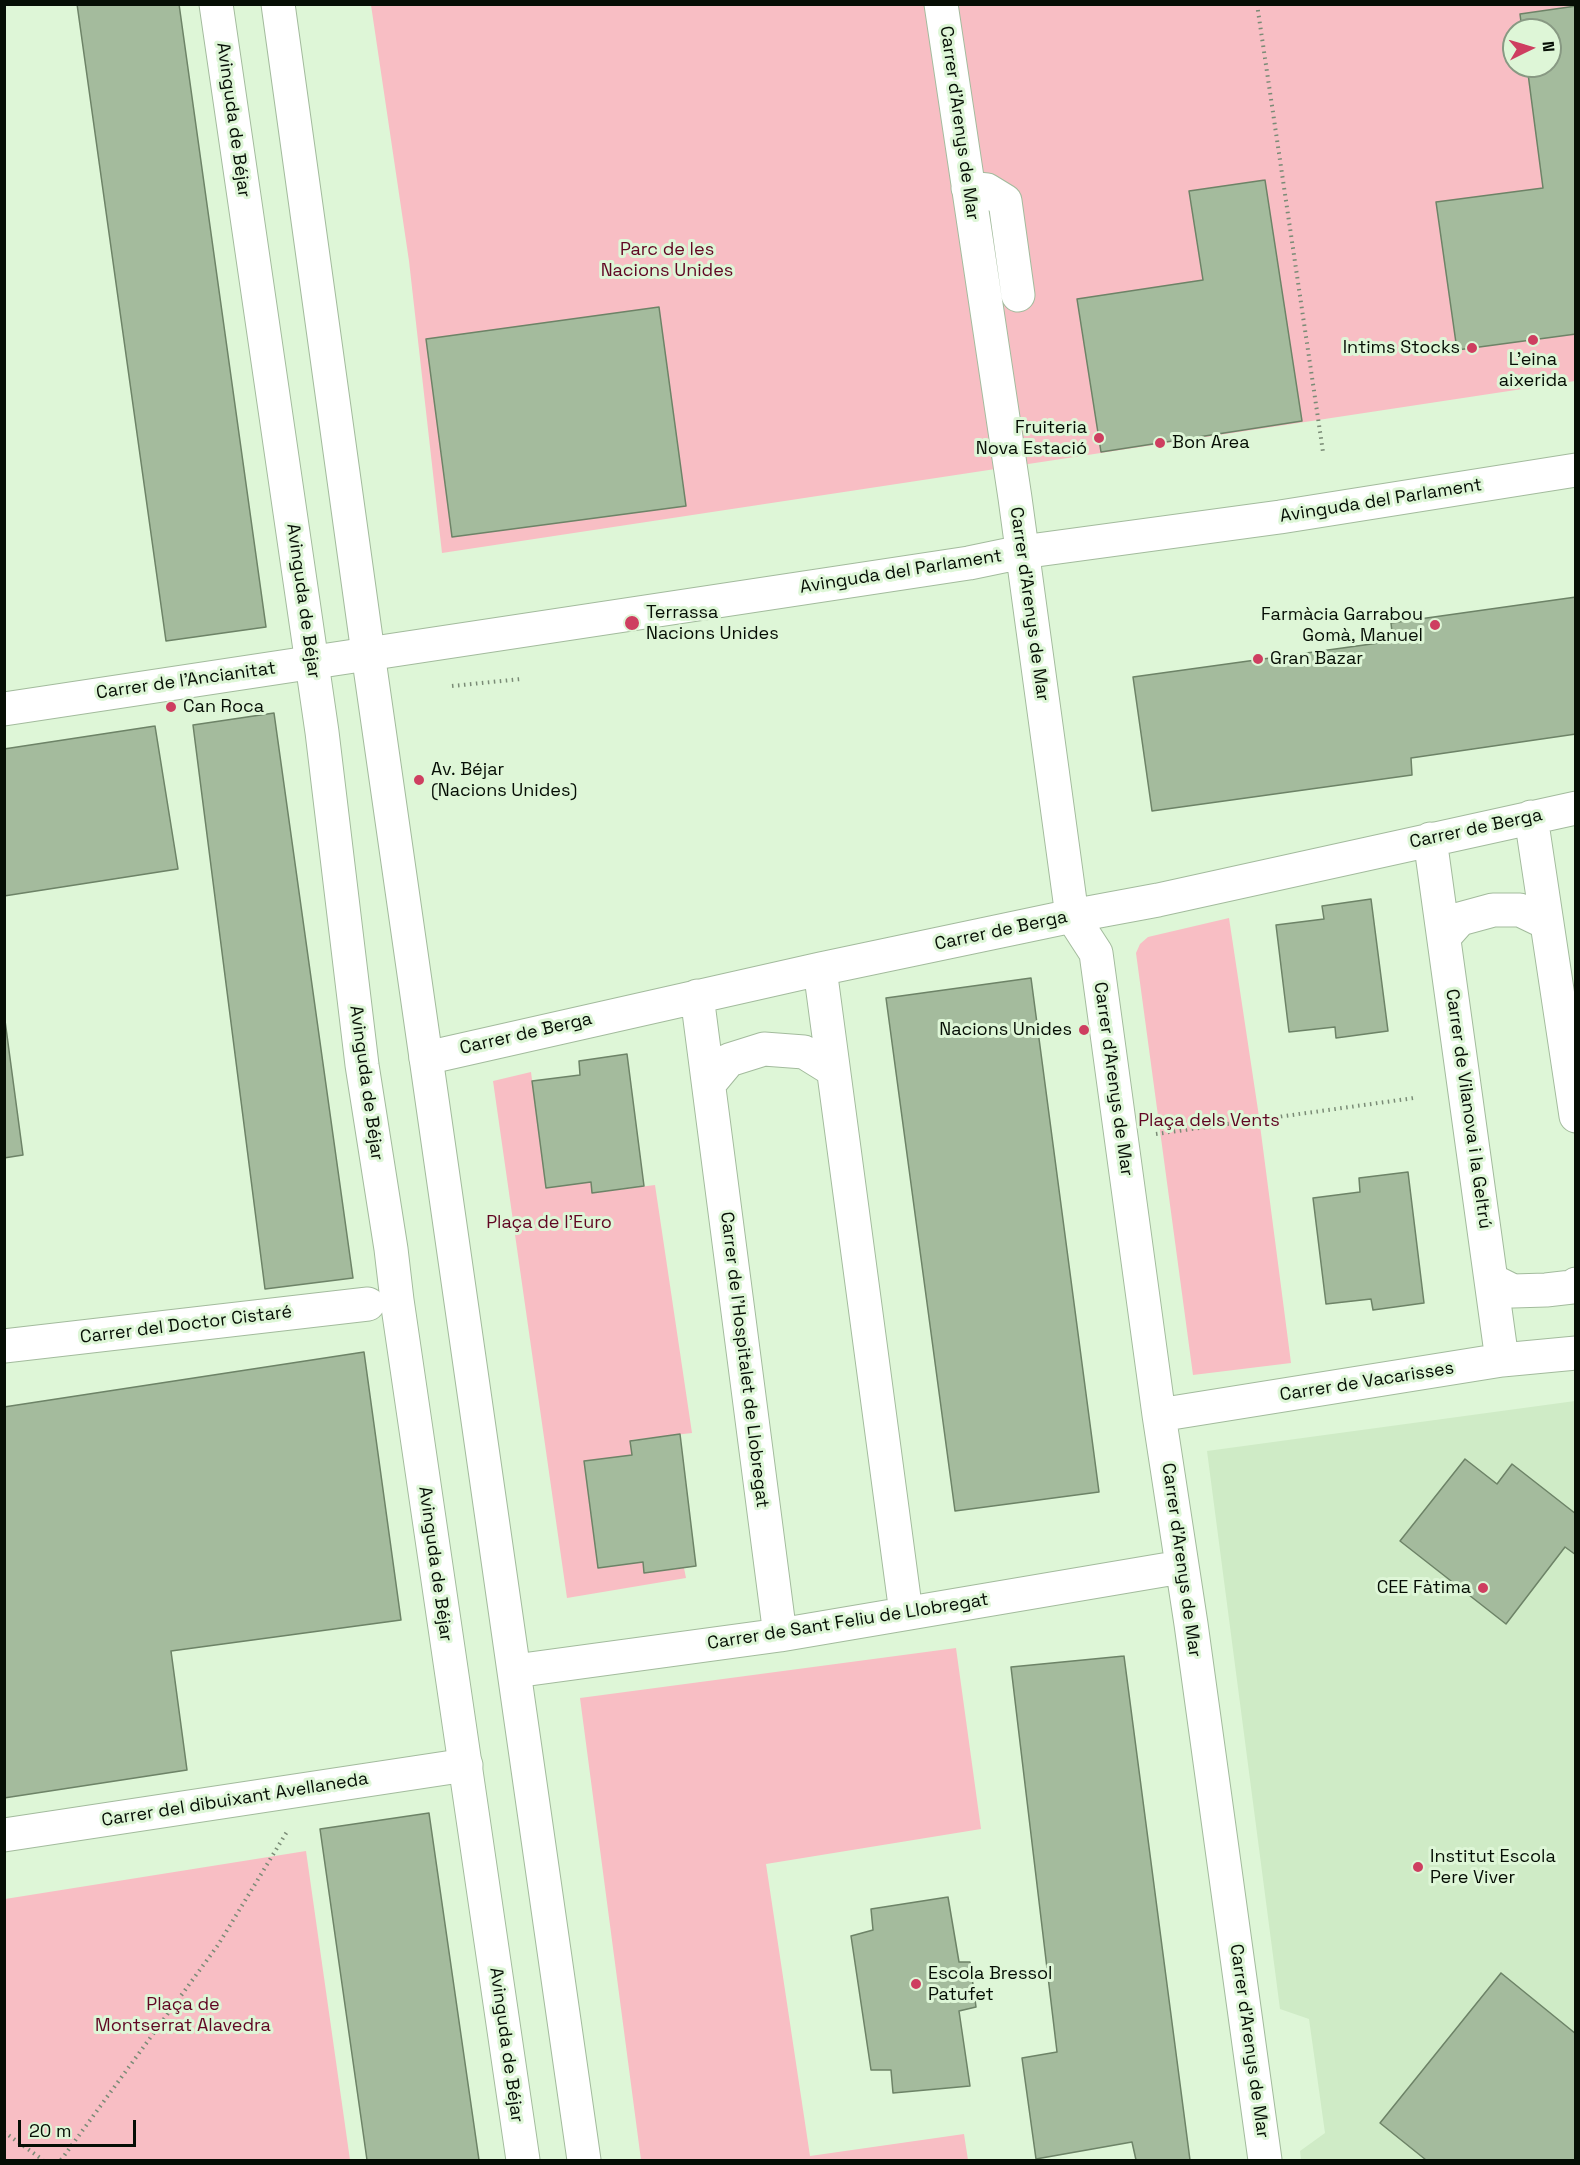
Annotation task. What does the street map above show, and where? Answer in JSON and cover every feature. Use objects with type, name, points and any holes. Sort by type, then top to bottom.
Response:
[{"type":"street","name":"Avinguda de Béjar","points":[[216,4],[322,732],[362,1065],[524,2160]]},
{"type":"street","points":[[278,4],[368,652],[584,2160]]},
{"type":"street","name":"Carrer d'Arenys de Mar","points":[[941,4],[1022,552],[1072,916],[1096,953],[1265,2160]]},
{"type":"street","points":[[968,188],[987,190],[1005,201],[1018,295]]},
{"type":"street","name":"Avinguda del Parlament","points":[[368,652],[969,563],[1022,552],[1280,517],[1575,470]]},
{"type":"street","name":"Carrer de l'Ancianitat","points":[[4,709],[368,652]]},
{"type":"street","name":"Carrer de Berga","points":[[426,1058],[820,969],[1158,900],[1575,808]]},
{"type":"street","points":[[1531,817],[1575,1116]]},
{"type":"street","name":"Carrer de Vilanova i la Geltrú","points":[[1430,839],[1493,1281],[1502,1360]]},
{"type":"street","points":[[1444,938],[1460,919],[1493,910],[1520,910],[1547,923]]},
{"type":"street","points":[[820,969],[906,1613]]},
{"type":"street","name":"Carrer de l'Hospitalet de Llobregat","points":[[697,996],[780,1635]]},
{"type":"street","points":[[708,1084],[729,1060],[764,1049],[804,1052],[833,1070]]},
{"type":"street","points":[[1493,1281],[1513,1291],[1546,1290],[1572,1287],[1575,1284]]},
{"type":"street","name":"Carrer del Doctor Cistaré","points":[[4,1346],[368,1304]]},
{"type":"street","name":"Carrer de Vacarisses","points":[[1159,1415],[1502,1360],[1575,1353]]},
{"type":"street","name":"Carrer de Sant Feliu de Llobregat","points":[[515,1671],[780,1635],[1181,1567]]},
{"type":"street","name":"Carrer del dibuixant Avellaneda","points":[[4,1835],[466,1765]]},
{"type":"path","points":[[1257,4],[1323,452]]},
{"type":"path","points":[[452,686],[521,679]]},
{"type":"path","points":[[1156,1134],[1414,1098]]},
{"type":"path","points":[[61,2160],[218,1945],[288,1829]]},
{"type":"path","points":[[4,2132],[43,2160]]},
{"type":"shaded area","name":"Institut Escola Pere Viver","points":[[1575,1401],[1575,2160],[1301,2160],[1300,2151],[1325,2133],[1309,2019],[1280,2009],[1207,1451]]},
{"type":"green space","name":"Parc de les Nacions Unides","points":[[371,5],[1575,5],[1575,381],[442,553],[409,261]]},
{"type":"green space","name":"Plaça dels Vents","points":[[1229,918],[1258,1110],[1291,1363],[1193,1375],[1136,953],[1140,944],[1148,937]]},
{"type":"green space","name":"Plaça de l'Euro","points":[[531,1072],[546,1188],[591,1182],[593,1193],[655,1185],[692,1433],[631,1440],[632,1455],[584,1461],[598,1567],[643,1562],[645,1573],[684,1568],[686,1578],[567,1598],[493,1081]]},
{"type":"green space","points":[[956,1648],[981,1829],[766,1864],[810,2156],[964,2134],[968,2160],[641,2160],[580,1698]]},
{"type":"green space","name":"Plaça de Montserrat Alavedra","points":[[306,1851],[350,2160],[5,2160],[5,1899]]},
{"type":"building","points":[[77,4],[179,4],[266,627],[166,641]]},
{"type":"building","points":[[1576,6],[1576,334],[1457,350],[1436,202],[1543,188],[1529,78],[1562,78],[1562,18],[1520,18],[1520,14]]},
{"type":"building","points":[[1265,180],[1302,421],[1101,452],[1077,299],[1203,280],[1189,191]]},
{"type":"building","points":[[659,307],[686,506],[452,537],[426,339]]},
{"type":"building","points":[[1576,597],[1576,734],[1411,758],[1412,775],[1152,811],[1133,677],[1393,641],[1391,623]]},
{"type":"building","points":[[274,713],[353,1278],[265,1289],[193,725]]},
{"type":"building","points":[[155,726],[178,869],[4,896],[4,749]]},
{"type":"building","points":[[1371,899],[1388,1031],[1336,1038],[1335,1027],[1289,1032],[1276,925],[1324,919],[1322,906]]},
{"type":"building","points":[[1031,978],[1099,1492],[955,1511],[886,998]]},
{"type":"building","points":[[4,1013],[23,1155],[4,1158]]},
{"type":"building","points":[[627,1054],[644,1186],[592,1193],[591,1182],[546,1188],[532,1081],[580,1075],[579,1061]]},
{"type":"building","points":[[1408,1172],[1424,1303],[1373,1310],[1371,1299],[1326,1304],[1313,1198],[1360,1192],[1359,1178]]},
{"type":"building","points":[[364,1352],[401,1620],[171,1651],[187,1770],[4,1798],[4,1407]]},
{"type":"building","points":[[680,1434],[696,1566],[644,1573],[643,1562],[598,1568],[584,1461],[632,1455],[630,1441]]},
{"type":"building","points":[[1465,1459],[1497,1484],[1512,1464],[1576,1514],[1576,1555],[1565,1547],[1506,1624],[1400,1541]]},
{"type":"building","points":[[1124,1656],[1190,2160],[1136,2160],[1132,2142],[1036,2159],[1022,2058],[1057,2052],[1011,1667]]},
{"type":"building","points":[[429,1813],[479,2160],[367,2160],[320,1829]]},
{"type":"building","name":"Escola Bressol Patufet","points":[[948,1897],[959,1962],[970,1962],[976,2007],[959,2011],[970,2086],[893,2093],[891,2070],[871,2070],[851,1936],[873,1930],[871,1909]]},
{"type":"building","points":[[1501,1973],[1576,2034],[1576,2160],[1426,2160],[1380,2123]]},
{"type":"place","name":"L'eina aixerida","points":[[1533,340]]},
{"type":"place","name":"Intims Stocks","points":[[1472,348]]},
{"type":"place","name":"Fruiteria Nova Estació","points":[[1099,438]]},
{"type":"place","name":"Bon Area","points":[[1160,443]]},
{"type":"place","name":"Terrassa Nacions Unides","points":[[632,623]]},
{"type":"place","name":"Farmàcia Garrabou Gomà, Manuel","points":[[1435,625]]},
{"type":"place","name":"Gran Bazar","points":[[1258,659]]},
{"type":"place","name":"Can Roca","points":[[171,707]]},
{"type":"place","name":"Av. Béjar (Nacions Unides)","points":[[419,780]]},
{"type":"place","name":"Nacions Unides","points":[[1084,1030]]},
{"type":"place","name":"CEE Fàtima","points":[[1483,1588]]},
{"type":"place","name":"Institut Escola Pere Viver","points":[[1418,1867]]},
{"type":"place","name":"Escola Bressol Patufet","points":[[916,1984]]}]
